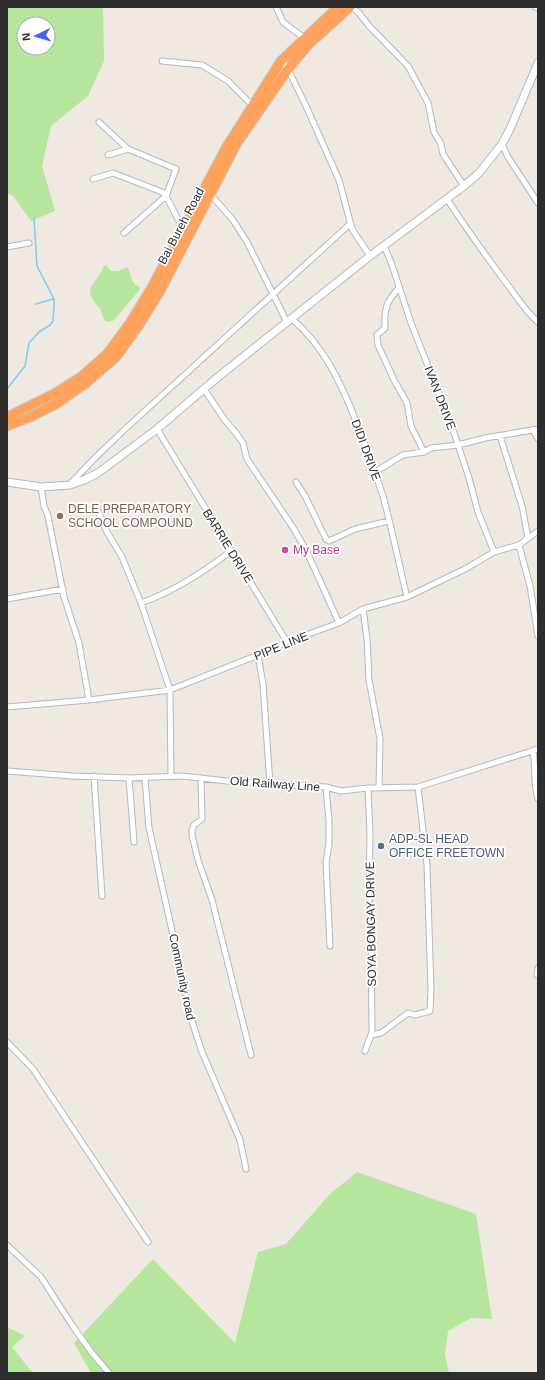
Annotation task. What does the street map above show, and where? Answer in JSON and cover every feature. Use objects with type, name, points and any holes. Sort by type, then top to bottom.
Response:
[{"type":"highway","name":"Bai Bureh Road","points":[[7,417],[54,394],[81,377],[108,353],[130,323],[183,230],[226,148],[281,61],[338,7]]},
{"type":"highway","name":"Bai Bureh Road","points":[[7,426],[30,417],[56,404],[86,384],[116,357],[139,325],[160,291],[237,143],[288,69],[308,45],[351,7]]},
{"type":"street","points":[[276,7],[283,22],[304,38]]},
{"type":"street","points":[[351,7],[359,13],[370,27],[408,66],[428,103],[434,132],[441,144],[443,154],[464,186]]},
{"type":"street","points":[[281,61],[288,69],[339,180],[352,229],[370,256]]},
{"type":"street","points":[[162,62],[202,65],[228,81],[252,105]]},
{"type":"street","points":[[7,482],[41,487],[70,485],[98,473],[157,429],[204,389],[370,256],[447,199],[479,173],[502,144],[510,129],[538,63]]},
{"type":"street","points":[[99,122],[128,149],[176,169],[166,196],[124,234]]},
{"type":"street","points":[[502,144],[508,158],[538,203]]},
{"type":"street","points":[[108,155],[128,149]]},
{"type":"street","points":[[93,179],[113,173],[162,192],[166,196],[183,230]]},
{"type":"street","points":[[211,195],[233,220],[247,242],[289,321]]},
{"type":"street","points":[[447,199],[523,308],[538,322]]},
{"type":"street","points":[[70,485],[123,431],[350,224]]},
{"type":"street","points":[[7,247],[29,243]]},
{"type":"street","name":"IVAN DRIVE","points":[[384,246],[411,323],[451,424],[478,512],[494,552]]},
{"type":"street","points":[[399,288],[393,294],[384,312],[385,328],[377,335],[378,345],[394,380],[407,403],[411,426],[424,452]]},
{"type":"street","name":"DIDI DRIVE","points":[[289,321],[302,328],[320,350],[335,374],[354,416],[375,472],[389,521],[407,597]]},
{"type":"street","points":[[204,389],[224,419],[240,438],[243,443],[247,459],[307,552],[339,623]]},
{"type":"street","name":"BARRIE DRIVE","points":[[157,429],[287,642]]},
{"type":"street","points":[[375,472],[403,455],[424,452],[431,448],[458,445],[485,438],[535,430],[538,439]]},
{"type":"street","points":[[500,436],[522,506],[528,538]]},
{"type":"street","points":[[296,482],[305,496],[326,539],[329,541],[355,528],[389,521]]},
{"type":"street","points":[[41,487],[63,589],[79,643],[89,700]]},
{"type":"street","points":[[97,509],[107,532],[122,557],[141,603],[170,690],[171,776]]},
{"type":"street","name":"PIPE LINE","points":[[7,707],[89,700],[170,690],[287,642],[339,623],[363,609],[407,597],[465,569],[494,552],[519,545],[538,531]]},
{"type":"street","points":[[519,545],[530,586],[538,636]]},
{"type":"street","points":[[141,603],[150,600],[213,566],[231,551]]},
{"type":"street","points":[[7,599],[63,589]]},
{"type":"street","points":[[363,609],[367,639],[369,680],[380,739],[380,788]]},
{"type":"street","points":[[258,655],[263,684],[270,784]]},
{"type":"street","points":[[535,750],[534,783],[538,799]]},
{"type":"street","name":"Old Railway Line","points":[[7,771],[72,776],[129,778],[182,776],[270,784],[326,787],[341,791],[368,788],[418,787],[535,750]]},
{"type":"street","points":[[94,776],[102,896]]},
{"type":"street","points":[[129,778],[134,842]]},
{"type":"street","name":"Community road","points":[[145,778],[149,828],[189,1012],[202,1052],[240,1140],[246,1169]]},
{"type":"street","points":[[201,778],[202,819],[194,826],[192,835],[198,860],[212,900],[251,1055]]},
{"type":"street","points":[[326,787],[329,821],[329,844],[326,862],[330,946]]},
{"type":"street","points":[[371,1035],[381,1033],[408,1013],[415,1015],[430,1011],[431,990],[427,865],[418,787]]},
{"type":"street","name":"SOYA BONGAY DRIVE","points":[[365,1051],[372,1031],[371,932],[369,897],[370,833],[368,788]]},
{"type":"street","points":[[536,975],[538,968]]},
{"type":"street","points":[[7,1042],[33,1069],[148,1242]]},
{"type":"street","points":[[7,1245],[41,1277],[72,1325],[109,1373]]},
{"type":"green space","points":[[7,7],[103,7],[104,61],[88,96],[51,126],[42,166],[55,211],[31,221],[13,196],[7,193]]},
{"type":"green space","points":[[106,265],[111,271],[118,271],[127,267],[132,281],[140,287],[139,291],[113,321],[106,322],[100,308],[92,298],[90,290],[103,267]]},
{"type":"green space","points":[[357,1172],[476,1214],[492,1319],[471,1318],[448,1331],[445,1355],[449,1373],[91,1373],[74,1343],[153,1259],[235,1343],[258,1252],[286,1244],[329,1195]]},
{"type":"green space","points":[[7,1327],[25,1336],[12,1347],[33,1373],[7,1373]]},
{"type":"waterway","points":[[7,389],[25,366],[29,343],[39,332],[50,325],[53,321],[54,299],[37,266],[34,218]]},
{"type":"waterway","points":[[36,304],[53,299]]},
{"type":"place","name":"DELE PREPARATORY SCHOOL COMPOUND","points":[[60,516]]},
{"type":"place","name":"My Base","points":[[285,550]]},
{"type":"place","name":"ADP-SL HEAD OFFICE FREETOWN","points":[[381,846]]}]
